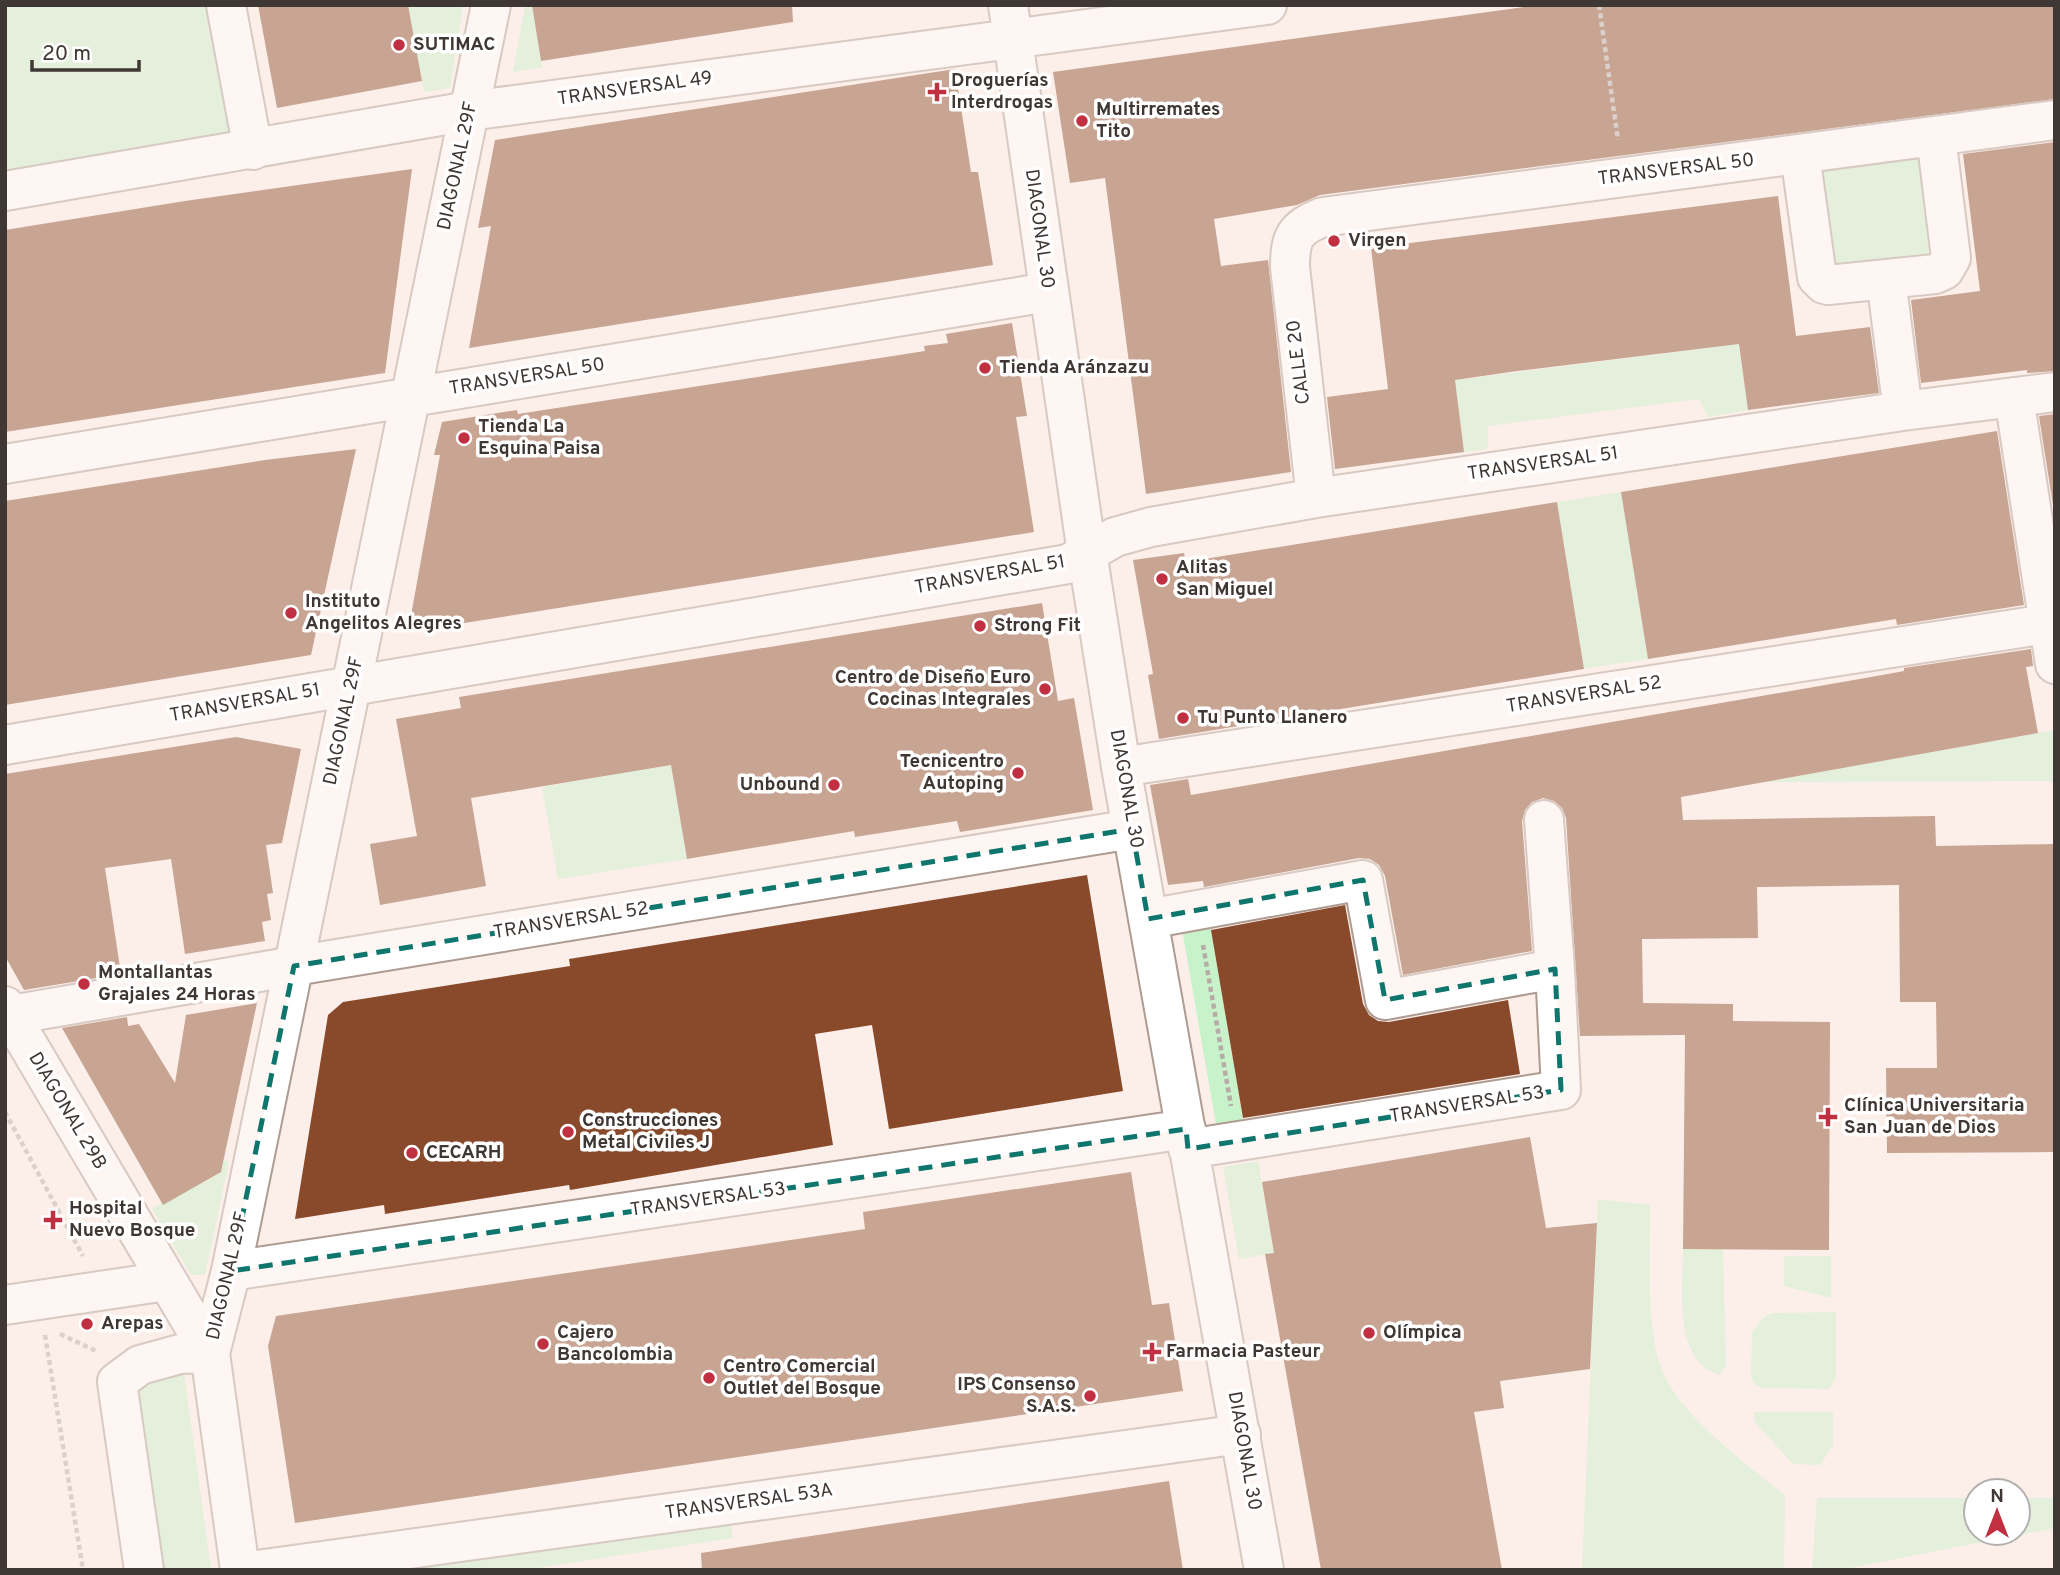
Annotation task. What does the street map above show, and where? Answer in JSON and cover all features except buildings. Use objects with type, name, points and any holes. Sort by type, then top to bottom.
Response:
[{"type":"street","points":[[226,5],[253,150]]},
{"type":"street","name":"DIAGONAL 29F","points":[[210,1353],[231,1271],[491,5]]},
{"type":"street","name":"TRANSVERSAL 49","points":[[5,191],[1010,22],[1267,5]]},
{"type":"street","name":"DIAGONAL 30","points":[[1010,22],[1086,552],[1132,829],[1264,1570]]},
{"type":"street","name":"TRANSVERSAL 50","points":[[1300,228],[1323,217],[2055,120]]},
{"type":"street","points":[[1800,155],[1817,276],[1824,284],[1935,274],[1949,264],[1951,258],[1936,136]]},
{"type":"street","name":"CALLE 20","points":[[1300,228],[1292,243],[1290,267],[1316,498]]},
{"type":"street","points":[[1886,279],[1903,411]]},
{"type":"street","name":"TRANSVERSAL 50","points":[[5,464],[1048,292]]},
{"type":"street","name":"TRANSVERSAL 51","points":[[5,745],[1068,564],[1115,537],[1151,527],[1316,498],[1903,411],[2055,392]]},
{"type":"street","points":[[2014,397],[2055,664]]},
{"type":"street","name":"TRANSVERSAL 52","points":[[1122,767],[2048,624]]},
{"type":"street","name":"TRANSVERSAL 53","points":[[231,1271],[1187,1139],[1237,1140],[1561,1090],[1544,820]]},
{"type":"street","name":"TRANSVERSAL 52","points":[[8,1011],[294,967],[1132,829]]},
{"type":"street","points":[[1148,919],[1363,880],[1385,1000],[1555,969]]},
{"type":"street","name":"DIAGONAL 29B","points":[[8,1011],[210,1353],[240,1570]]},
{"type":"street","points":[[30,1310],[102,1290],[167,1281]]},
{"type":"street","points":[[144,1570],[117,1382],[140,1365],[180,1354],[210,1353]]},
{"type":"street","name":"TRANSVERSAL 53A","points":[[257,1570],[1241,1434]]},
{"type":"path","points":[[1599,5],[1624,176]]},
{"type":"path","points":[[1197,910],[1237,1140]]},
{"type":"path","points":[[5,1112],[102,1290]]},
{"type":"path","points":[[30,1310],[116,1360],[140,1365]]},
{"type":"path","points":[[30,1310],[83,1570]]},
{"type":"highlighted area","points":[[1132,829],[1148,919],[1363,880],[1385,1000],[1555,969],[1561,1090],[1188,1149],[1186,1129],[231,1271],[294,966]]},
{"type":"green space","points":[[5,5],[212,5],[234,136],[5,173]]},
{"type":"green space","points":[[408,5],[463,5],[450,88],[424,92]]},
{"type":"green space","points":[[525,5],[532,5],[542,67],[513,72]]},
{"type":"green space","points":[[1925,149],[1939,260],[1822,275],[1808,163]]},
{"type":"green space","points":[[1739,344],[1748,410],[1708,417],[1699,399],[1488,426],[1488,449],[1464,452],[1455,380]]},
{"type":"green space","points":[[1621,492],[1648,659],[1584,669],[1557,502]]},
{"type":"green space","points":[[621,670],[638,770],[671,765],[687,859],[558,879],[542,787],[605,776],[589,676]]},
{"type":"green space","points":[[2055,730],[2055,785],[2050,781],[1761,782]]},
{"type":"green space","points":[[1210,923],[1244,1125],[1217,1130],[1182,929]]},
{"type":"green space","points":[[223,1160],[229,1162],[205,1275],[191,1275],[152,1209]]},
{"type":"green space","points":[[1258,1161],[1274,1253],[1239,1259],[1223,1167]]},
{"type":"green space","points":[[1598,1199],[1650,1205],[1651,1315],[1664,1375],[1673,1391],[1701,1424],[1785,1495],[1784,1570],[1582,1570]]},
{"type":"green space","points":[[1683,1249],[1723,1249],[1726,1366],[1719,1375],[1704,1367],[1688,1343],[1682,1295]]},
{"type":"green space","points":[[1784,1256],[1831,1256],[1831,1298],[1784,1286]]},
{"type":"green space","points":[[1836,1312],[1836,1376],[1830,1389],[1762,1388],[1754,1384],[1751,1376],[1752,1333],[1761,1320],[1771,1313]]},
{"type":"green space","points":[[184,1373],[211,1570],[161,1570],[135,1379]]},
{"type":"green space","points":[[1754,1412],[1833,1412],[1833,1445],[1820,1465],[1793,1464],[1754,1421]]},
{"type":"green space","points":[[1817,1498],[1962,1498],[1962,1546],[1840,1570],[1812,1570]]},
{"type":"green space","points":[[2032,1498],[2055,1498],[2055,1528],[2032,1532]]},
{"type":"green space","points":[[730,1520],[733,1538],[524,1570],[396,1570]]},
{"type":"place","name":"SUTIMAC","points":[[399,45]]},
{"type":"place","name":"Droguerías Interdrogas","points":[[937,92]]},
{"type":"place","name":"Multirremates Tito","points":[[1082,121]]},
{"type":"place","name":"Virgen","points":[[1334,241]]},
{"type":"place","name":"Tienda Aránzazu","points":[[985,368]]},
{"type":"place","name":"Tienda La Esquina Paisa","points":[[464,438]]},
{"type":"place","name":"Alitas San Miguel","points":[[1162,579]]},
{"type":"place","name":"Instituto Angelitos Alegres","points":[[291,613]]},
{"type":"place","name":"Strong Fit","points":[[980,626]]},
{"type":"place","name":"Centro de Diseño Euro Cocinas Integrales","points":[[1045,689]]},
{"type":"place","name":"Tu Punto Llanero","points":[[1183,718]]},
{"type":"place","name":"Tecnicentro Autoping","points":[[1018,773]]},
{"type":"place","name":"Unbound","points":[[834,785]]},
{"type":"place","name":"Montallantas Grajales 24 Horas","points":[[84,984]]},
{"type":"place","name":"Clínica Universitaria San Juan de Dios","points":[[1828,1117]]},
{"type":"place","name":"Construcciones Metal Civiles J","points":[[568,1132]]},
{"type":"place","name":"CECARH","points":[[412,1153]]},
{"type":"place","name":"Hospital Nuevo Bosque","points":[[53,1220]]},
{"type":"place","name":"Arepas","points":[[87,1324]]},
{"type":"place","name":"Olímpica","points":[[1369,1333]]},
{"type":"place","name":"Cajero Bancolombia","points":[[543,1344]]},
{"type":"place","name":"Farmacia Pasteur","points":[[1152,1352]]},
{"type":"place","name":"Centro Comercial Outlet del Bosque","points":[[709,1378]]},
{"type":"place","name":"IPS Consenso S.A.S.","points":[[1090,1396]]}]
